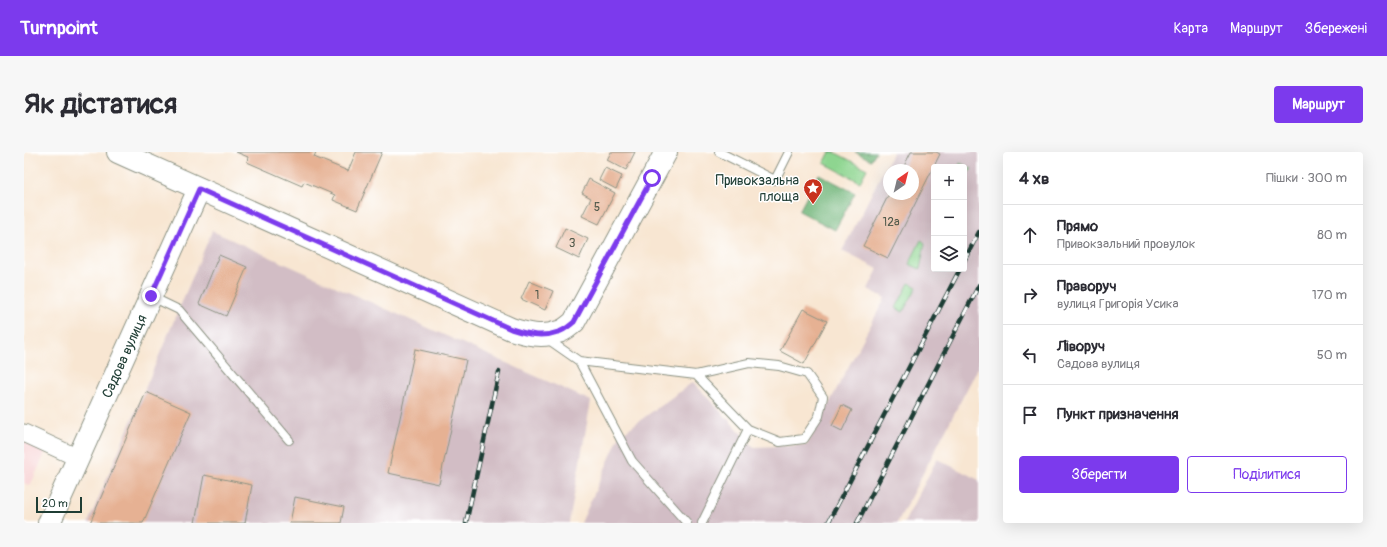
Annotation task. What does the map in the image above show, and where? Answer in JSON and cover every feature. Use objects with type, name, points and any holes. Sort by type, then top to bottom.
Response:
[{"type":"street","points":[[118,152],[511,329],[527,334],[542,335],[559,332],[574,322],[666,152]]},
{"type":"street","name":"Садова вулиця","points":[[49,523],[199,189]]},
{"type":"street","points":[[24,433],[78,458]]},
{"type":"lane","points":[[719,152],[775,180],[789,152]]},
{"type":"lane","points":[[151,296],[179,310],[289,440]]},
{"type":"lane","points":[[542,335],[579,361],[632,461],[687,523]]},
{"type":"lane","points":[[579,361],[696,375],[749,364],[779,366],[807,374],[823,397],[819,416],[804,439],[780,442],[748,429],[696,375]]},
{"type":"lane","points":[[702,523],[748,429]]},
{"type":"shaded area","points":[[893,152],[979,152],[979,366],[897,523],[581,523],[620,435],[693,382],[754,447],[807,445],[885,298],[868,289],[878,269],[842,251],[883,171],[883,200],[919,200],[919,164],[887,164]]},
{"type":"shaded area","points":[[212,231],[591,401],[569,523],[88,523]]},
{"type":"shaded area","points":[[24,439],[47,449],[30,486],[24,483]]},
{"type":"shaded area","points":[[937,459],[979,480],[979,523],[904,523]]},
{"type":"green space","points":[[830,152],[834,152],[867,169],[860,182],[824,163]]},
{"type":"green space","points":[[855,152],[876,152],[871,160]]},
{"type":"green space","points":[[967,166],[972,169],[967,174]]},
{"type":"green space","points":[[819,174],[855,193],[835,230],[799,211]]},
{"type":"green space","points":[[921,240],[925,243],[920,269],[909,264]]},
{"type":"green space","points":[[909,283],[917,287],[903,312],[896,308]]},
{"type":"building","points":[[236,152],[316,152],[314,157],[348,171],[356,152],[382,152],[357,210],[333,200],[335,195],[304,182],[302,186],[247,162],[248,157]]},
{"type":"building","points":[[611,152],[635,152],[626,170],[607,160]]},
{"type":"building","points":[[911,152],[936,152],[940,154],[935,164],[931,164],[931,172],[919,196],[919,164],[905,164]]},
{"type":"building","points":[[605,168],[622,176],[616,189],[599,180]]},
{"type":"building","points":[[589,179],[615,193],[599,224],[582,216],[591,198],[582,193]]},
{"type":"building","points":[[886,200],[917,200],[888,258],[863,246]]},
{"type":"building","points":[[565,228],[588,239],[579,259],[556,248]]},
{"type":"building","points":[[219,255],[247,267],[226,316],[199,304]]},
{"type":"building","points":[[529,281],[553,291],[545,310],[521,299]]},
{"type":"building","points":[[803,309],[827,321],[804,364],[780,351]]},
{"type":"building","points":[[415,349],[466,360],[439,484],[388,473]]},
{"type":"building","points":[[146,392],[191,412],[143,523],[90,523]]},
{"type":"building","points":[[842,405],[852,410],[842,431],[832,426]]},
{"type":"building","points":[[204,475],[252,485],[245,523],[195,523]]},
{"type":"building","points":[[295,497],[344,507],[341,523],[290,523]]},
{"type":"railway","points":[[967,255],[979,232]]},
{"type":"railway","points":[[828,523],[958,272]]},
{"type":"railway","points":[[857,523],[979,285]]},
{"type":"railway","points":[[466,523],[499,372]]},
{"type":"place","name":"Привокзальна площа","points":[[813,205]]},
{"type":"route","points":[[151,296],[199,189],[511,329],[527,334],[542,335],[559,332],[574,322],[652,178]]}]
